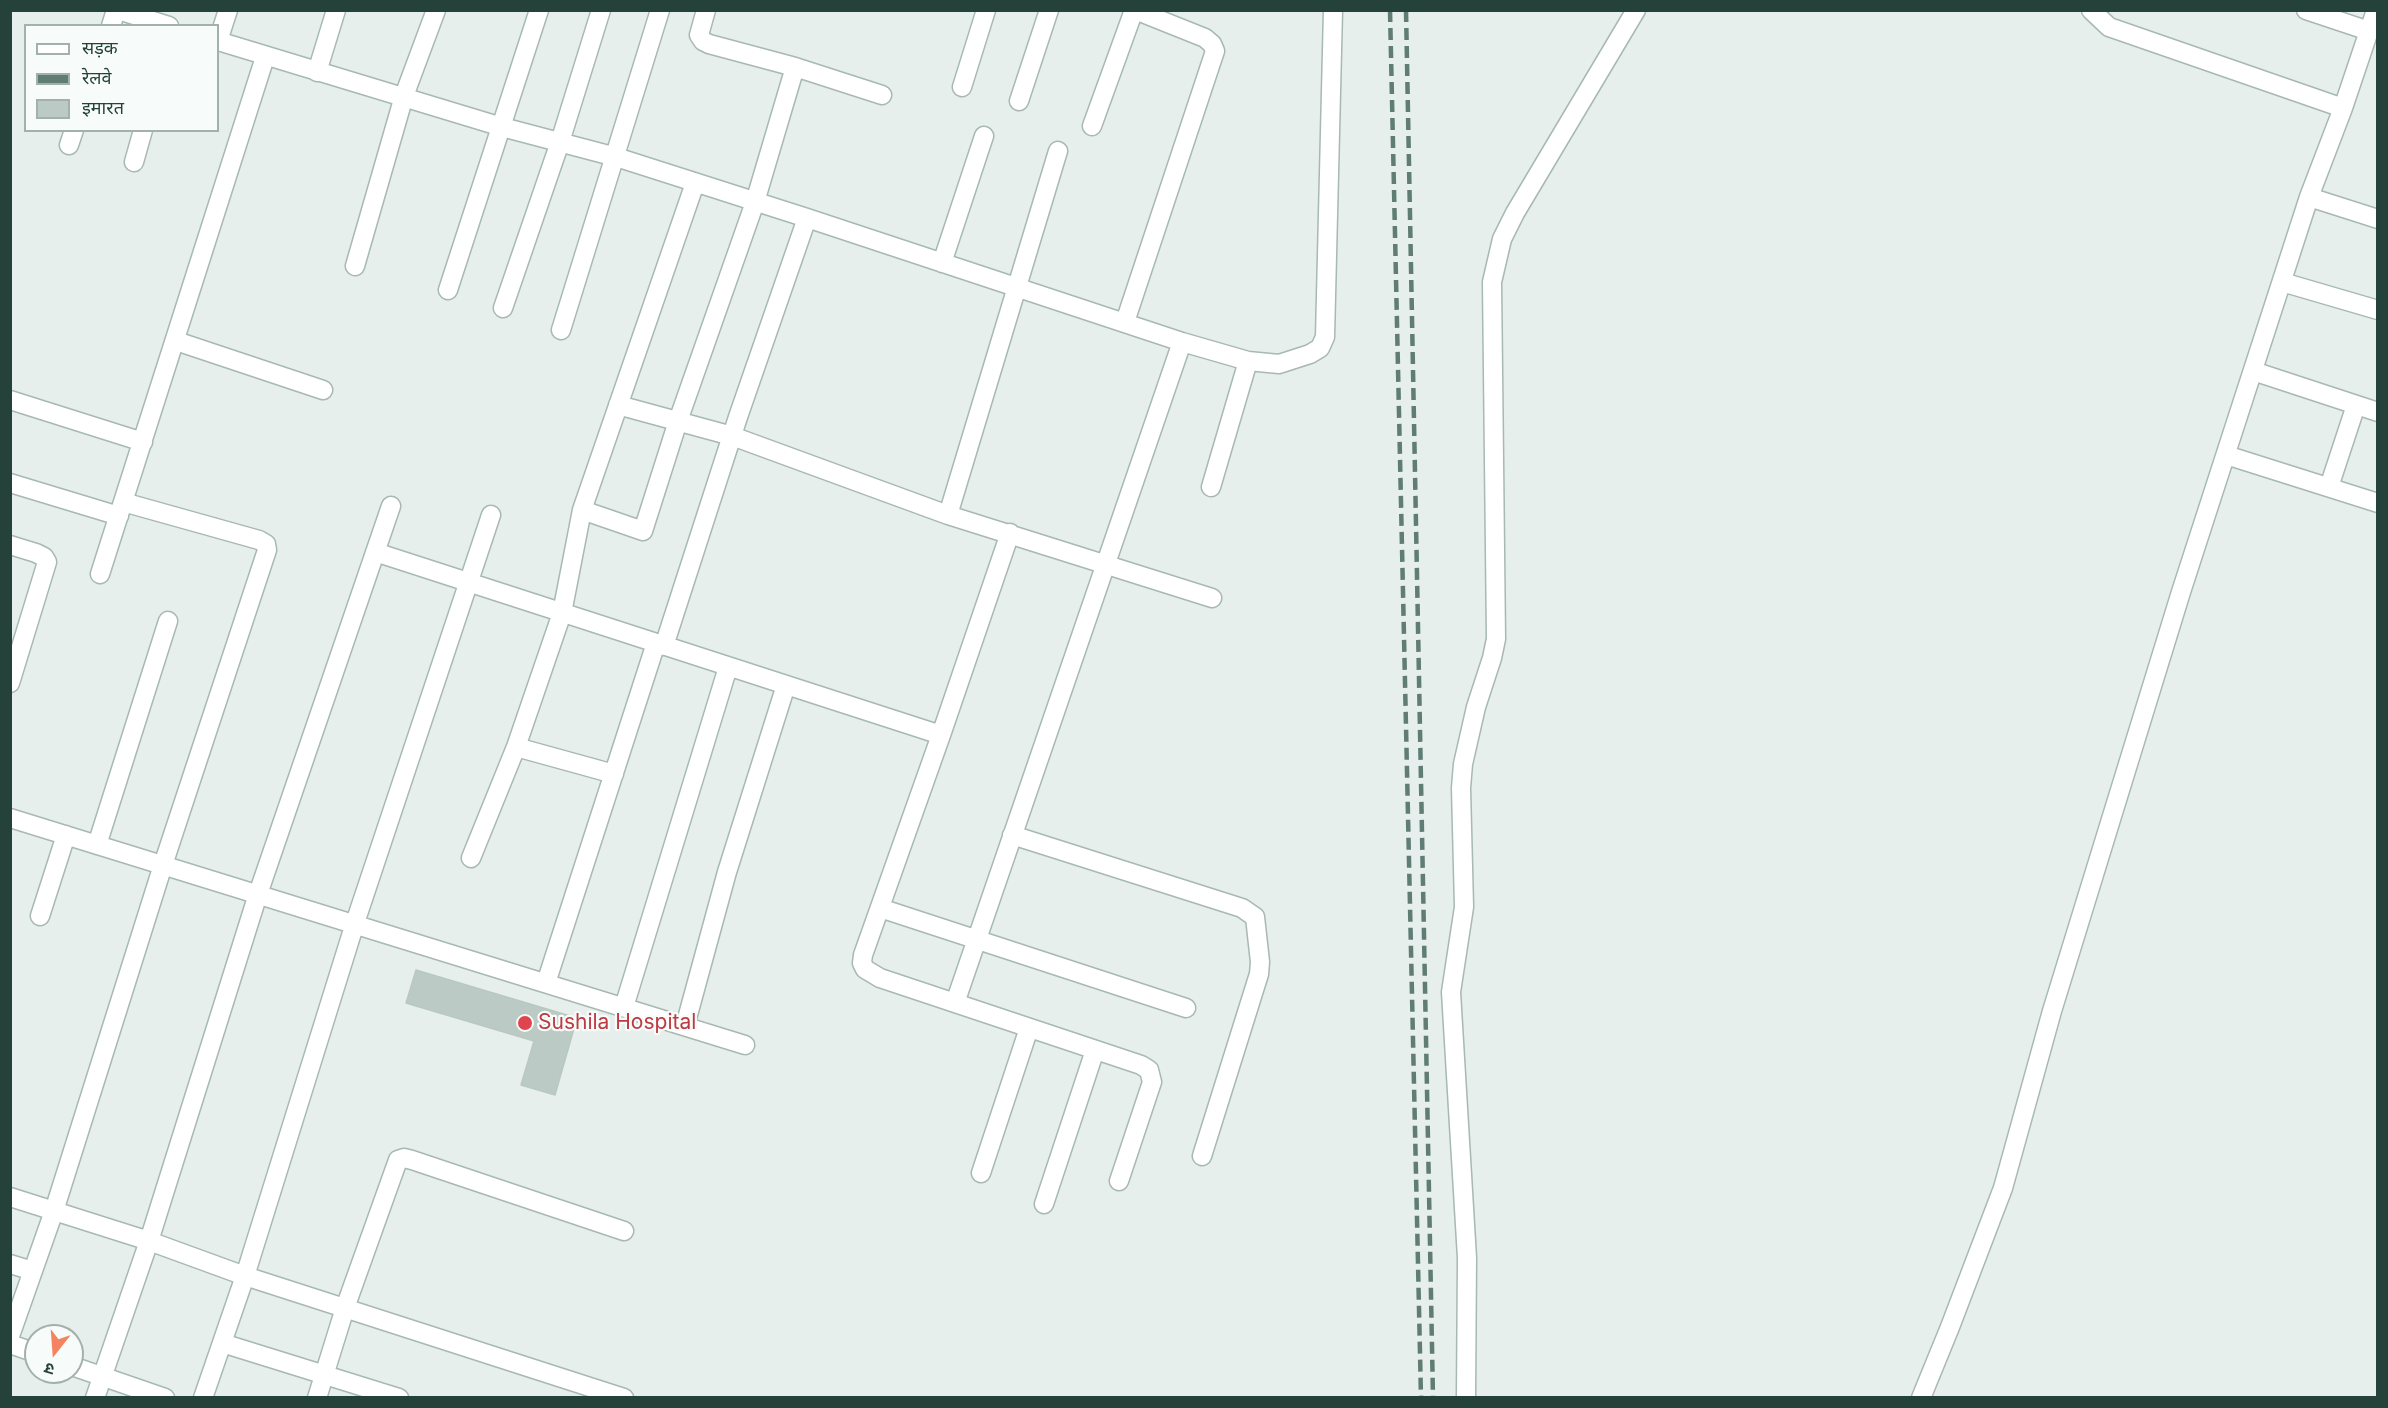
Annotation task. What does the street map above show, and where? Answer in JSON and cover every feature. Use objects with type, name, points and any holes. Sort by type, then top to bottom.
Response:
[{"type":"street","points":[[117,10],[162,24]]},
{"type":"street","points":[[219,38],[228,10]]},
{"type":"street","points":[[317,72],[336,10]]},
{"type":"street","points":[[355,266],[404,96],[436,10]]},
{"type":"street","points":[[448,290],[539,10]]},
{"type":"street","points":[[503,308],[560,142],[601,10]]},
{"type":"street","points":[[561,330],[660,10]]},
{"type":"street","points":[[706,10],[699,35],[703,41],[882,94]]},
{"type":"street","points":[[962,87],[986,10]]},
{"type":"street","points":[[1018,102],[1049,10]]},
{"type":"street","points":[[1092,126],[1134,10],[1205,38],[1212,44],[1215,51],[1125,322]]},
{"type":"street","points":[[219,41],[502,127],[616,157],[1182,342],[1248,361],[1279,364],[1310,354],[1320,348],[1324,337],[1333,10]]},
{"type":"street","points":[[1466,1398],[1467,1258],[1451,992],[1464,907],[1461,788],[1463,764],[1476,707],[1496,639],[1492,282],[1502,239],[1515,213],[1636,10]]},
{"type":"street","points":[[2307,10],[2369,31]]},
{"type":"street","points":[[1921,1398],[2003,1188],[2055,1000],[2226,455],[2309,197],[2343,108],[2376,10]]},
{"type":"street","points":[[2095,12],[2109,27],[2343,108]]},
{"type":"street","points":[[100,574],[265,57]]},
{"type":"street","points":[[582,510],[644,531],[678,422],[755,202],[795,67]]},
{"type":"street","points":[[134,162],[142,132]]},
{"type":"street","points":[[942,263],[984,136]]},
{"type":"street","points":[[948,515],[1058,151]]},
{"type":"street","points":[[471,858],[516,747],[562,613],[582,510],[695,183]]},
{"type":"street","points":[[2309,197],[2378,219]]},
{"type":"street","points":[[546,983],[614,774],[807,218]]},
{"type":"street","points":[[2282,282],[2378,310]]},
{"type":"street","points":[[176,341],[322,390]]},
{"type":"street","points":[[955,1003],[975,939],[1182,342]]},
{"type":"street","points":[[1211,488],[1248,361]]},
{"type":"street","points":[[2253,371],[2378,412]]},
{"type":"street","points":[[10,400],[143,442]]},
{"type":"street","points":[[618,405],[732,436],[948,515],[1212,598]]},
{"type":"street","points":[[2329,487],[2356,405]]},
{"type":"street","points":[[2226,455],[2378,502]]},
{"type":"street","points":[[10,483],[259,540],[266,544],[267,550],[163,865],[54,1211],[10,1336]]},
{"type":"street","points":[[96,1398],[149,1241],[258,894],[391,506]]},
{"type":"street","points":[[203,1398],[245,1276],[355,923],[491,515]]},
{"type":"street","points":[[1010,534],[862,963],[865,969],[880,978],[1141,1065],[1149,1070],[1152,1082],[1119,1181]]},
{"type":"street","points":[[10,544],[36,552],[47,562],[18,634],[10,683]]},
{"type":"street","points":[[375,552],[941,735]]},
{"type":"street","points":[[97,845],[168,621]]},
{"type":"street","points":[[624,1007],[728,666]]},
{"type":"street","points":[[685,1026],[728,872],[786,685]]},
{"type":"street","points":[[516,747],[614,774]]},
{"type":"street","points":[[10,818],[745,1045]]},
{"type":"street","points":[[40,916],[66,835]]},
{"type":"street","points":[[1012,835],[1242,908],[1255,917],[1260,962],[1259,974],[1202,1156]]},
{"type":"street","points":[[880,908],[1186,1008]]},
{"type":"street","points":[[981,1173],[1029,1028]]},
{"type":"street","points":[[1044,1204],[1095,1050]]},
{"type":"street","points":[[317,1398],[345,1308],[398,1160],[404,1158],[624,1231]]},
{"type":"street","points":[[10,1197],[149,1241],[245,1276],[624,1398]]},
{"type":"street","points":[[10,1264],[33,1271]]},
{"type":"street","points":[[222,1343],[399,1398]]},
{"type":"street","points":[[84,1370],[165,1398]]},
{"type":"building","points":[[416,970],[577,1018],[555,1095],[521,1085],[534,1041],[406,1003]]},
{"type":"railway","points":[[1390,10],[1421,1398]]},
{"type":"railway","points":[[1406,10],[1433,1398]]},
{"type":"place","name":"Sushila Hospital","points":[[525,1023]]}]
